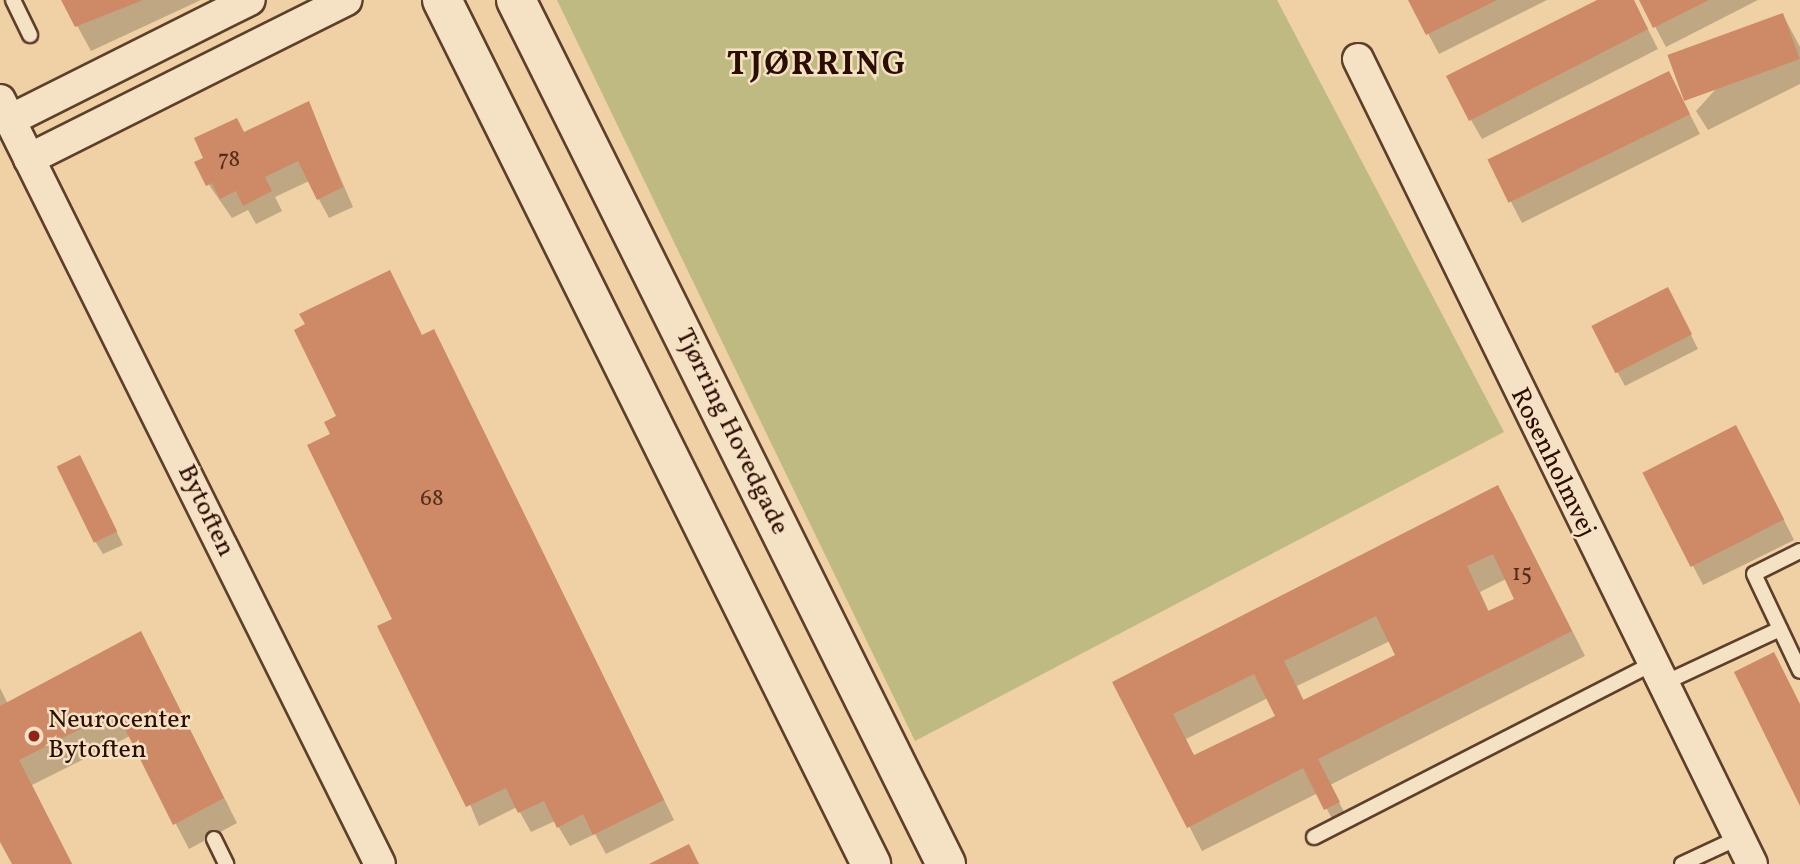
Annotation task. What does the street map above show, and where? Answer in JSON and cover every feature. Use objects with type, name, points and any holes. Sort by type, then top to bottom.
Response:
[{"type":"main road","points":[[442,0],[871,864]]},
{"type":"main road","name":"Tjørring Hovedgade","points":[[516,0],[947,864]]},
{"type":"street","name":"Bytoften","points":[[250,0],[5,110],[380,864]]},
{"type":"street","points":[[29,159],[346,0]]},
{"type":"street","name":"Rosenholmvej","points":[[1358,59],[1655,675],[1745,851]]},
{"type":"lane","points":[[13,0],[30,35]]},
{"type":"lane","points":[[1800,551],[1754,573],[1800,671]]},
{"type":"lane","points":[[1314,837],[1655,675],[1780,629]]},
{"type":"lane","points":[[214,839],[226,864]]},
{"type":"lane","points":[[1682,864],[1745,851]]},
{"type":"shaded area","points":[[557,0],[1277,0],[1504,432],[915,741]]},
{"type":"building","points":[[61,0],[143,0],[75,27]]},
{"type":"building","points":[[1408,0],[1497,0],[1426,35]]},
{"type":"building","points":[[1597,0],[1634,0],[1648,29],[1469,121],[1446,76]]},
{"type":"building","points":[[1639,0],[1709,0],[1653,28]]},
{"type":"building","points":[[1783,13],[1800,59],[1684,101],[1667,55]]},
{"type":"building","points":[[1669,71],[1690,114],[1508,203],[1487,160]]},
{"type":"building","points":[[309,101],[343,187],[317,200],[298,161],[265,177],[272,191],[243,206],[236,191],[220,199],[212,183],[206,186],[194,162],[203,158],[194,138],[237,118],[244,132]]},
{"type":"building","points":[[390,270],[422,335],[434,329],[664,800],[593,835],[583,814],[557,828],[544,801],[518,813],[506,788],[466,807],[377,626],[392,619],[307,445],[330,434],[324,422],[336,416],[294,330],[305,324],[299,314]]},
{"type":"building","points":[[1668,287],[1692,334],[1615,373],[1591,326]]},
{"type":"building","points":[[1736,425],[1784,519],[1691,567],[1642,473]]},
{"type":"building","points":[[80,455],[117,531],[94,543],[57,466]]},
{"type":"building","points":[[1498,485],[1572,631],[1318,759],[1340,802],[1324,810],[1303,768],[1187,828],[1112,682]],"holes":[[[1493,554],[1514,599],[1488,611],[1467,566]],[[1376,616],[1395,655],[1303,700],[1284,661]],[[1254,674],[1275,716],[1194,755],[1173,714]]]},
{"type":"building","name":"Neurocenter Bytoften","points":[[141,631],[224,798],[173,825],[116,711],[19,760],[72,864],[12,864],[0,842],[0,706]]},
{"type":"building","points":[[1774,652],[1800,704],[1800,806],[1734,672]]},
{"type":"building","points":[[689,844],[699,864],[649,864]]},
{"type":"place","name":"Neurocenter Bytoften","points":[[34,736]]},
{"type":"district","name":"TJØRRING","points":[[817,67]]}]
